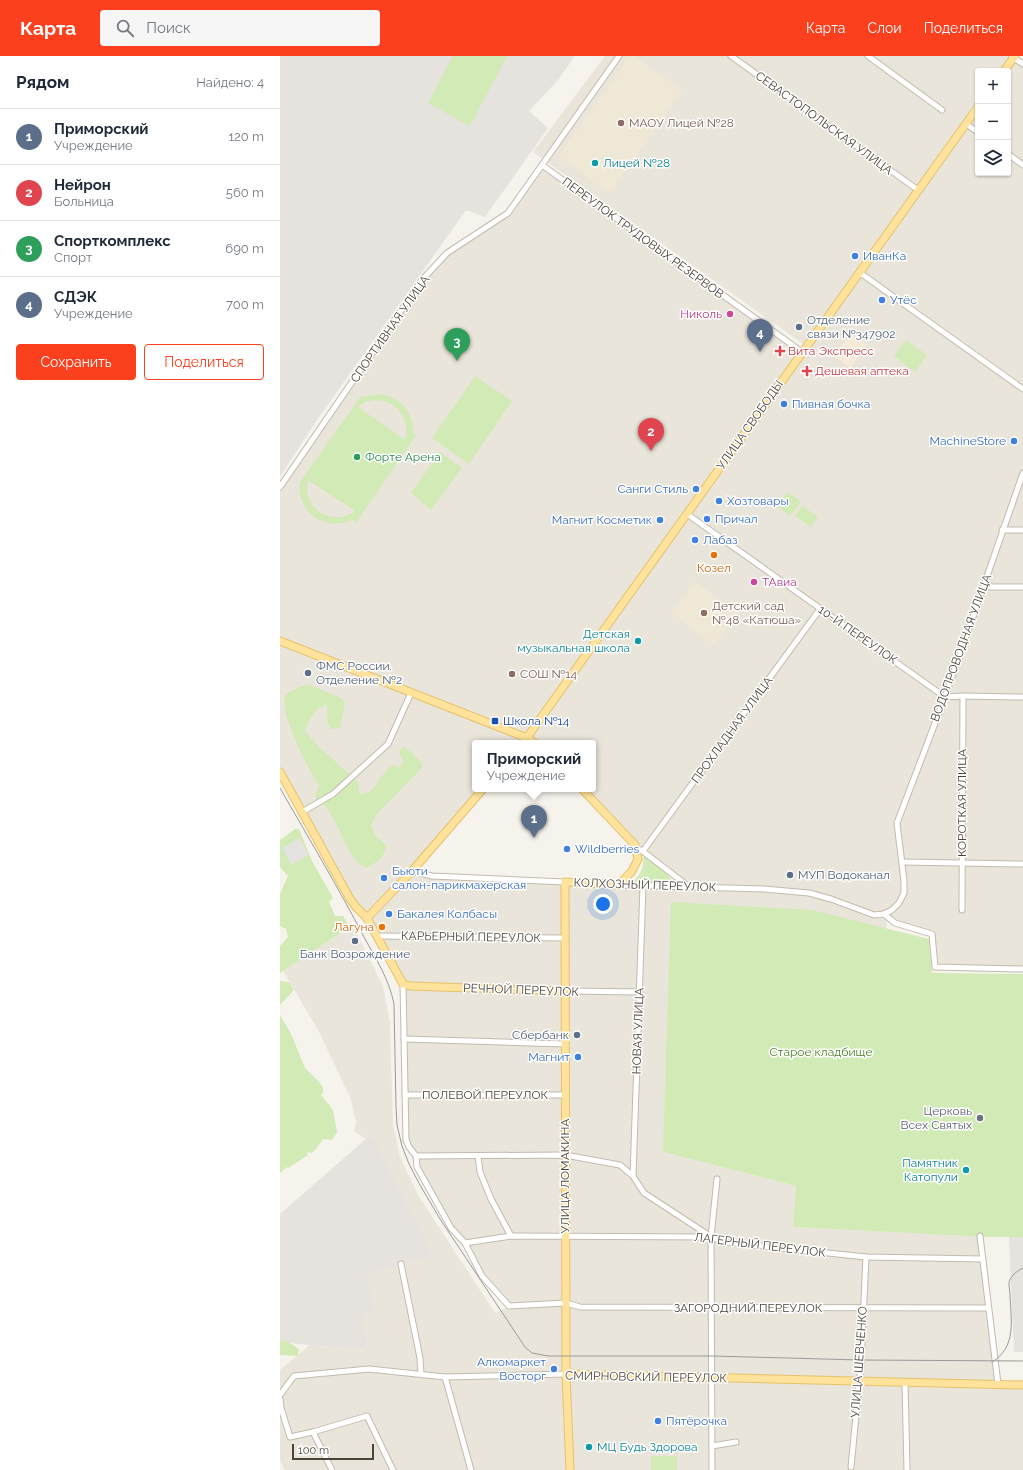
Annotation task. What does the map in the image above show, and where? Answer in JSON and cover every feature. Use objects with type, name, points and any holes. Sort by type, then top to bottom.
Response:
[{"type":"main road","points":[[1006,68],[1013,56]]},
{"type":"main road","name":"УЛИЦА СВОБОДЫ","points":[[526,740],[975,111]]},
{"type":"main road","points":[[280,641],[411,693],[523,740]]},
{"type":"main road","points":[[280,772],[350,899],[367,918],[403,984]]},
{"type":"main road","points":[[367,918],[412,871],[480,792]]},
{"type":"main road","points":[[585,792],[635,844],[638,860],[632,871],[618,884]]},
{"type":"main road","name":"КОЛХОЗНЫЙ ПЕРЕУЛОК","points":[[565,882],[618,884]]},
{"type":"main road","name":"УЛИЦА ЛОМАКИНА","points":[[565,882],[566,1374],[570,1470]]},
{"type":"main road","name":"РЕЧНОЙ ПЕРЕУЛОК","points":[[403,984],[410,986],[565,992]]},
{"type":"main road","name":"СМИРНОВСКИЙ ПЕРЕУЛОК","points":[[566,1374],[1023,1385]]},
{"type":"street","name":"СПОРТИВНАЯ УЛИЦА","points":[[280,487],[422,280],[447,253],[508,213],[619,56]]},
{"type":"street","name":"СЕВАСТОПОЛЬСКАЯ УЛИЦА","points":[[731,56],[918,190]]},
{"type":"street","points":[[868,56],[942,110]]},
{"type":"street","points":[[1013,56],[1023,64]]},
{"type":"street","points":[[966,124],[975,130]]},
{"type":"street","points":[[1011,156],[1023,165]]},
{"type":"street","name":"ПЕРЕУЛОК ТРУДОВЫХ РЕЗЕРВОВ","points":[[542,165],[802,352]]},
{"type":"street","points":[[859,272],[1023,389]]},
{"type":"street","name":"ВОДОПРОВОДНАЯ УЛИЦА","points":[[902,862],[897,823],[945,697],[1023,473]]},
{"type":"street","name":"10-Й ПЕРЕУЛОК","points":[[687,514],[945,697]]},
{"type":"street","points":[[1002,530],[1023,530]]},
{"type":"street","points":[[983,587],[1023,587]]},
{"type":"street","name":"ПРОХЛАДНАЯ УЛИЦА","points":[[643,851],[820,609]]},
{"type":"street","points":[[302,812],[333,794],[388,744],[411,693]]},
{"type":"street","name":"КОРОТКАЯ УЛИЦА","points":[[962,910],[963,696]]},
{"type":"street","points":[[945,697],[1023,697]]},
{"type":"street","points":[[635,844],[688,886]]},
{"type":"street","points":[[1023,864],[902,862],[904,893],[892,910],[884,914],[895,923],[932,934],[936,967],[1023,969]]},
{"type":"street","name":"КОЛХОЗНЫЙ ПЕРЕУЛОК","points":[[412,871],[432,876],[565,882]]},
{"type":"street","name":"КОЛХОЗНЫЙ ПЕРЕУЛОК","points":[[618,884],[808,892],[874,915],[884,914]]},
{"type":"street","name":"НОВАЯ УЛИЦА","points":[[633,1176],[643,886]]},
{"type":"street","name":"КАРЬЕРНЫЙ ПЕРЕУЛОК","points":[[378,936],[565,938]]},
{"type":"street","points":[[403,984],[406,1140],[416,1156],[418,1167],[435,1199],[452,1228],[465,1243]]},
{"type":"street","name":"РЕЧНОЙ ПЕРЕУЛОК","points":[[565,992],[640,992]]},
{"type":"street","points":[[405,1039],[565,1044]]},
{"type":"street","name":"ПОЛЕВОЙ ПЕРЕУЛОК","points":[[405,1095],[565,1095]]},
{"type":"street","points":[[416,1156],[565,1155],[620,1165],[633,1176],[644,1193],[711,1237]]},
{"type":"street","points":[[478,1156],[480,1172],[491,1199],[511,1236]]},
{"type":"street","points":[[712,1470],[711,1237],[717,1179]]},
{"type":"street","name":"ЛАГЕРНЫЙ ПЕРЕУЛОК","points":[[465,1243],[511,1236],[711,1237],[723,1242],[866,1258],[983,1259]]},
{"type":"street","points":[[980,1236],[998,1384]]},
{"type":"street","name":"ЗАГОРОДНИЙ ПЕРЕУЛОК","points":[[465,1243],[482,1276],[509,1306],[566,1303],[580,1307],[863,1309],[988,1308]]},
{"type":"street","name":"УЛИЦА ШЕВЧЕНКО","points":[[851,1467],[859,1382],[866,1258]]},
{"type":"street","points":[[402,1264],[420,1358],[421,1374]]},
{"type":"street","name":"СМИРНОВСКИЙ ПЕРЕУЛОК","points":[[280,1395],[294,1376],[369,1369],[445,1377],[566,1374]]},
{"type":"street","points":[[445,1377],[471,1470]]},
{"type":"street","points":[[905,1382],[907,1470]]},
{"type":"street","points":[[280,1399],[281,1408],[290,1437],[313,1432],[367,1416],[393,1470]]},
{"type":"street","points":[[313,1432],[332,1470]]},
{"type":"street","points":[[712,1446],[736,1442]]},
{"type":"shaded area","points":[[280,56],[575,56],[558,80],[529,111],[548,128],[485,217],[466,210],[317,420],[280,477]]},
{"type":"shaded area","points":[[605,56],[1012,56],[1003,68],[975,68],[975,107],[857,274],[975,111],[975,176],[1011,176],[1011,68],[1009,68],[1014,57],[1023,64],[1023,969],[935,967],[931,934],[895,923],[887,917],[886,931],[663,1152],[796,1186],[793,1227],[980,1236],[998,1384],[1023,1385],[1023,1470],[285,1470],[280,1460],[280,1370],[310,1345],[367,1350],[364,1315],[373,1313],[367,1274],[432,1256],[424,1236],[372,1135],[366,1139],[354,1131],[356,1122],[350,1097],[318,1030],[283,971],[351,926],[355,930],[383,986],[390,1023],[393,1124],[400,1157],[418,1195],[495,1313],[509,1306],[482,1276],[465,1243],[451,1228],[417,1167],[416,1156],[409,1147],[403,983],[378,936],[356,907],[280,774],[280,487],[422,280],[447,253],[508,213],[542,165],[801,352],[806,346],[533,152]],"holes":[[[527,738],[530,740],[596,740],[596,792],[585,792],[635,845],[688,886],[432,876],[412,871],[480,792],[472,792],[472,740],[525,740]]]},
{"type":"shaded area","name":"МАОУ Лицей №28","points":[[630,56],[635,56],[682,90],[610,194],[558,156]]},
{"type":"shaded area","points":[[851,333],[867,345],[850,368],[834,356]]},
{"type":"shaded area","name":"Детский сад №48 «Катюша»","points":[[695,581],[738,613],[714,645],[671,613]]},
{"type":"shaded area","points":[[300,838],[309,855],[291,865],[283,848]]},
{"type":"shaded area","points":[[372,1135],[424,1236],[432,1256],[367,1274],[374,1313],[364,1315],[367,1350],[288,1343],[280,1340],[280,1214]]},
{"type":"shaded area","points":[[1009,1237],[1023,1237],[1023,1352],[1014,1352]]},
{"type":"green space","points":[[453,56],[507,56],[470,126],[428,103]]},
{"type":"green space","points":[[906,340],[927,355],[915,372],[894,356]]},
{"type":"green space","points":[[475,376],[512,401],[469,464],[432,438]]},
{"type":"green space","points":[[379,394],[387,395],[399,402],[408,412],[413,425],[413,433],[416,435],[356,523],[352,520],[342,523],[323,521],[314,517],[302,502],[300,482],[361,396],[363,397]],"holes":[[[374,400],[389,403],[400,412],[406,424],[405,440],[358,407],[365,402]],[[308,480],[355,511],[346,516],[337,517],[328,516],[320,512],[314,507],[309,499],[307,490]]]},
{"type":"green space","points":[[440,452],[462,468],[431,510],[411,493]]},
{"type":"green space","points":[[787,492],[801,502],[790,516],[777,506]]},
{"type":"green space","points":[[802,506],[818,517],[811,527],[795,516]]},
{"type":"green space","points":[[307,684],[339,697],[345,702],[340,728],[331,729],[327,722],[326,704],[313,715],[305,731],[319,747],[358,782],[360,794],[371,790],[389,768],[394,765],[400,768],[403,760],[400,755],[400,750],[403,747],[411,752],[422,763],[422,768],[376,815],[371,825],[375,835],[386,845],[384,853],[380,859],[367,868],[360,864],[350,853],[336,823],[328,810],[317,800],[316,794],[319,786],[302,755],[287,716],[285,696],[292,690]]},
{"type":"green space","points":[[295,829],[299,829],[312,861],[333,898],[329,902],[335,916],[343,916],[351,926],[280,973],[280,946],[288,937],[286,929],[280,926],[280,894],[288,876],[280,867],[280,840]]},
{"type":"green space","points":[[645,856],[667,874],[672,881],[669,884],[634,881],[642,870],[643,857]]},
{"type":"green space","name":"Старое кладбище","points":[[671,902],[812,910],[929,939],[932,973],[1023,974],[1023,1237],[990,1237],[793,1227],[796,1186],[663,1152]]},
{"type":"green space","points":[[280,981],[289,982],[294,990],[280,1005]]},
{"type":"green space","points":[[280,1015],[291,1034],[305,1068],[323,1088],[323,1093],[321,1095],[333,1110],[337,1132],[332,1140],[323,1139],[311,1153],[307,1152],[308,1155],[288,1168],[287,1167],[280,1173]]},
{"type":"green space","points":[[280,1340],[288,1342],[299,1349],[298,1356],[280,1355]]},
{"type":"green space","points":[[651,1456],[677,1456],[677,1470],[651,1470]]},
{"type":"tram line","points":[[280,788],[344,900],[389,986],[394,1004],[397,1125],[402,1146],[409,1164],[440,1219],[525,1347],[532,1353],[548,1356],[712,1356],[861,1360],[1023,1361]]},
{"type":"tram line","points":[[992,1362],[1006,1349],[1009,1341],[1011,1332],[1009,1283],[1012,1276],[1023,1268]]},
{"type":"place","name":"МАОУ Лицей №28","points":[[621,123]]},
{"type":"place","name":"Лицей №28","points":[[595,163]]},
{"type":"place","name":"ИванКа","points":[[855,256]]},
{"type":"place","name":"Утёс","points":[[882,300]]},
{"type":"place","name":"Николь","points":[[730,314]]},
{"type":"place","name":"Отделение связи №347902","points":[[799,327]]},
{"type":"place","name":"Вита Экспресс","points":[[780,351]]},
{"type":"place","name":"СДЭК","points":[[760,352]]},
{"type":"place","name":"Спорткомплекс","points":[[457,361]]},
{"type":"place","name":"Дешевая аптека","points":[[807,371]]},
{"type":"place","name":"Пивная бочка","points":[[784,404]]},
{"type":"place","name":"MachineStore","points":[[1014,441]]},
{"type":"place","name":"Нейрон","points":[[651,451]]},
{"type":"place","name":"Форте Арена","points":[[357,457]]},
{"type":"place","name":"Санги Стиль","points":[[696,489]]},
{"type":"place","name":"Хозтовары","points":[[719,501]]},
{"type":"place","name":"Причал","points":[[707,519]]},
{"type":"place","name":"Магнит Косметик","points":[[660,520]]},
{"type":"place","name":"Лабаз","points":[[695,540]]},
{"type":"place","name":"Козел","points":[[714,555]]},
{"type":"place","name":"ТАвиа","points":[[754,582]]},
{"type":"place","name":"Детский сад №48 «Катюша»","points":[[704,613]]},
{"type":"place","name":"Детская музыкальная школа","points":[[638,641]]},
{"type":"place","name":"ФМС России. Отделение №2","points":[[308,673]]},
{"type":"place","name":"СОШ №14","points":[[512,674]]},
{"type":"place","name":"Школа №14","points":[[495,721]]},
{"type":"place","name":"Приморский","points":[[534,838]]},
{"type":"place","name":"Wildberries","points":[[567,849]]},
{"type":"place","name":"МУП Водоканал","points":[[790,875]]},
{"type":"place","name":"Бьюти салон-парикмахерская","points":[[384,878]]},
{"type":"place","name":"Бакалея Колбасы","points":[[389,914]]},
{"type":"place","name":"Лагуна","points":[[382,927]]},
{"type":"place","name":"Банк Возрождение","points":[[355,941]]},
{"type":"place","name":"Сбербанк","points":[[577,1035]]},
{"type":"place","name":"Магнит","points":[[578,1057]]},
{"type":"place","name":"Церковь Всех Святых","points":[[980,1118]]},
{"type":"place","name":"Памятник Катопули","points":[[966,1170]]},
{"type":"place","name":"Алкомаркет Восторг","points":[[554,1369]]},
{"type":"place","name":"Пятёрочка","points":[[658,1421]]},
{"type":"place","name":"МЦ Будь Здорова","points":[[589,1447]]}]
